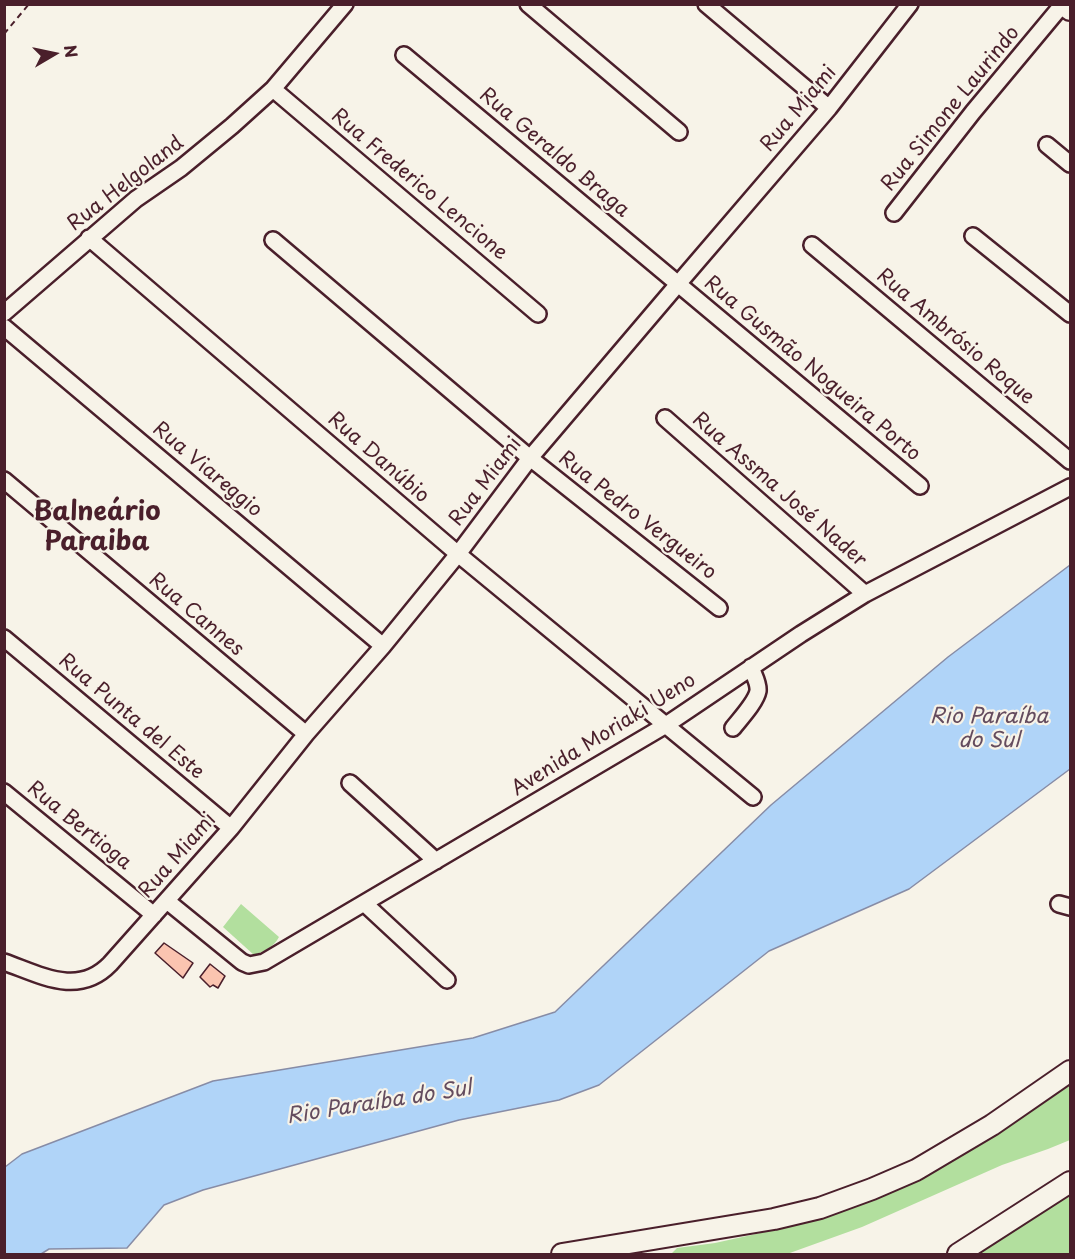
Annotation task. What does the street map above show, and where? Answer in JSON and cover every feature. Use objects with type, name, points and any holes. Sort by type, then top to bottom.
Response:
[{"type":"main road","points":[[1064,4],[1071,9]]},
{"type":"main road","points":[[562,1254],[611,1245],[625,1249],[640,1249],[820,1208],[916,1170],[992,1125],[1071,1071]]},
{"type":"main road","points":[[958,1254],[1071,1182]]},
{"type":"street","name":"Rua Helgoland","points":[[4,313],[136,199],[181,168],[232,126],[273,88],[345,4]]},
{"type":"street","points":[[528,4],[679,132]]},
{"type":"street","points":[[706,4],[829,108]]},
{"type":"street","name":"Rua Miami","points":[[4,962],[62,982],[90,978],[102,973],[231,828],[306,734],[383,646],[458,554],[530,458],[829,108],[910,4]]},
{"type":"street","name":"Rua Simone Laurindo","points":[[894,213],[973,112],[1064,4]]},
{"type":"street","name":"Rua Geraldo Braga","points":[[404,55],[678,284]]},
{"type":"street","name":"Rua Frederico Lencione","points":[[273,88],[538,314]]},
{"type":"street","points":[[1047,145],[1071,164]]},
{"type":"street","points":[[973,236],[1071,314]]},
{"type":"street","name":"Rua Danúbio","points":[[89,238],[458,554],[753,797]]},
{"type":"street","name":"Rua Pedro Vergueiro","points":[[273,240],[530,458],[719,608]]},
{"type":"street","name":"Rua Ambrósio Roque","points":[[812,245],[1071,461]]},
{"type":"street","name":"Rua Gusmão Nogueira Porto","points":[[678,284],[920,486]]},
{"type":"street","name":"Rua Viareggio","points":[[4,327],[383,646]]},
{"type":"street","name":"Rua Assma José Nader","points":[[665,418],[865,594]]},
{"type":"street","name":"Rua Cannes","points":[[4,480],[306,734]]},
{"type":"street","name":"Avenida Moriaki Ueno","points":[[167,902],[242,962],[249,965],[264,962],[666,725],[865,594],[1071,487]]},
{"type":"street","name":"Rua Punta del Este","points":[[4,638],[231,828]]},
{"type":"street","points":[[733,728],[758,691],[751,667]]},
{"type":"street","points":[[350,783],[436,861]]},
{"type":"street","name":"Rua Bertioga","points":[[4,792],[154,915]]},
{"type":"street","points":[[364,903],[447,980]]},
{"type":"path","points":[[4,34],[29,4]]},
{"type":"green space","points":[[241,904],[279,937],[272,946],[254,955],[223,927]]},
{"type":"green space","points":[[1070,1079],[1070,1140],[1002,1165],[862,1227],[787,1254],[671,1254],[677,1248],[715,1243],[802,1223],[865,1202],[951,1158]]},
{"type":"green space","points":[[1070,1179],[1070,1254],[954,1254]]},
{"type":"water","name":"Rio Paraíba do Sul","points":[[1070,565],[1070,769],[909,889],[769,951],[599,1085],[559,1100],[459,1120],[203,1190],[164,1205],[127,1248],[49,1249],[41,1254],[5,1254],[5,1167],[22,1154],[213,1081],[473,1038],[555,1012],[771,805],[948,657]]},
{"type":"building","points":[[164,943],[193,963],[183,978],[155,953]]},
{"type":"building","points":[[210,964],[225,976],[218,988],[213,985],[210,987],[200,977]]},
{"type":"district","name":"Balneário Paraiba","points":[[97,528]]}]
